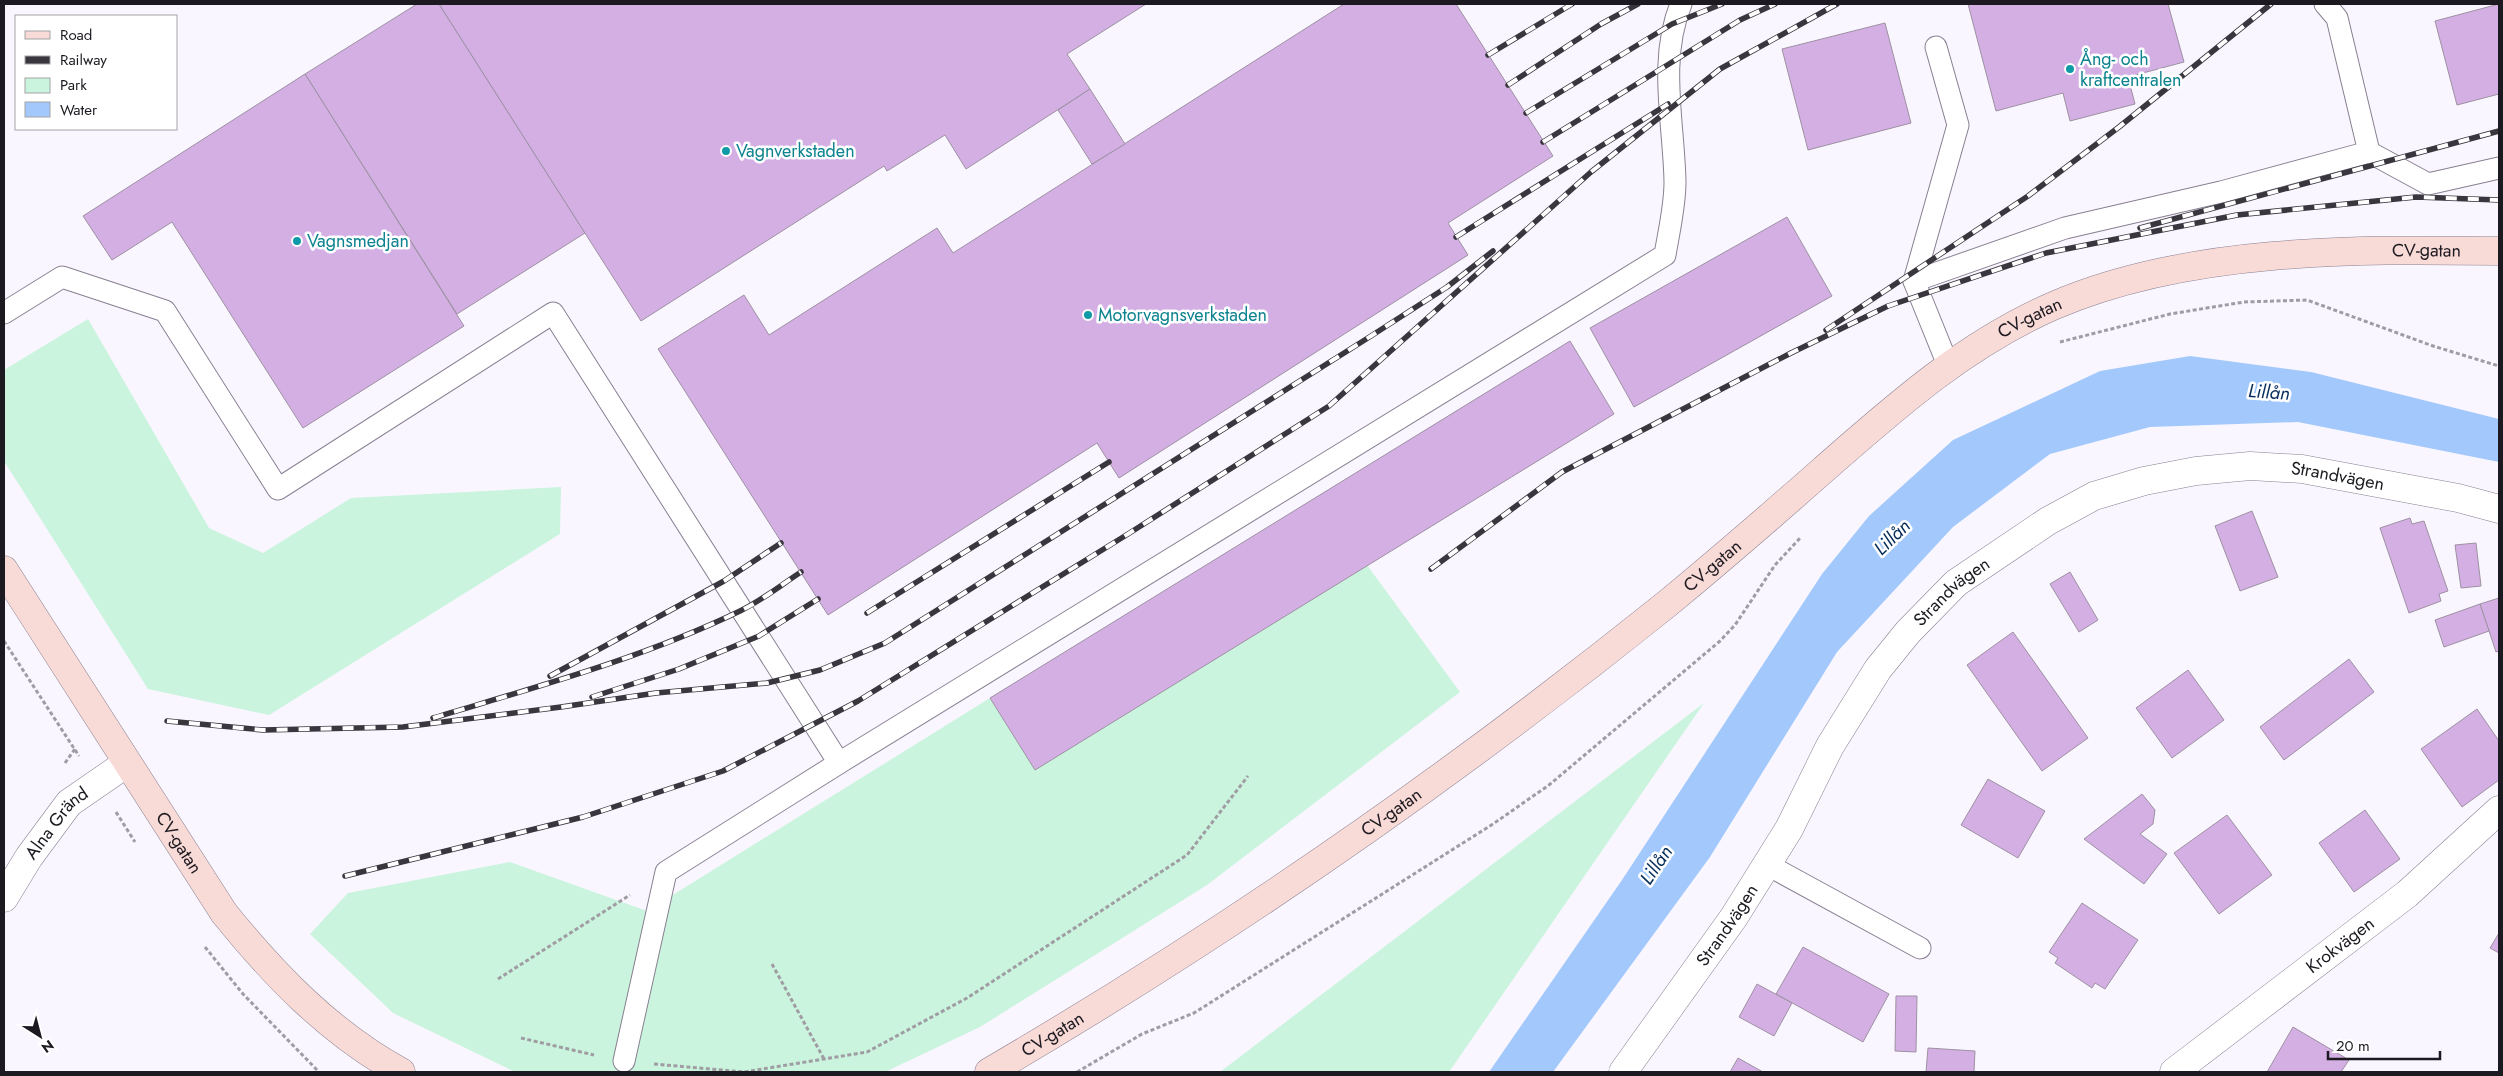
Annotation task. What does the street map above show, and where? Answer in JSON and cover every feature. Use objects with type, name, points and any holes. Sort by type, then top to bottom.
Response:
[{"type":"street","name":"CV-gatan","points":[[989,1072],[1074,1022],[1204,940],[1328,858],[1449,772],[1670,601],[1784,505],[1907,396],[1948,365],[2004,330],[2056,305],[2096,290],[2160,274],[2286,255],[2389,249],[2499,251]]},
{"type":"street","name":"Strandvägen","points":[[1623,1072],[1734,917],[1789,829],[1830,746],[1878,669],[1908,632],[1956,583],[2048,520],[2094,496],[2144,481],[2187,472],[2250,466],[2302,469],[2458,498],[2499,509]]},
{"type":"street","name":"CV-gatan","points":[[4,570],[224,913],[250,945],[320,1016],[369,1052],[401,1072]]},
{"type":"street","name":"Alna Gränd","points":[[4,898],[29,857],[68,804],[127,764]]},
{"type":"street","name":"Krokvägen","points":[[2174,1072],[2407,894],[2499,810]]},
{"type":"lane","points":[[624,1061],[666,872],[839,762],[1666,255],[1675,184],[1670,110],[1672,24],[1681,4]]},
{"type":"lane","points":[[2325,4],[2337,18],[2369,152]]},
{"type":"lane","points":[[1936,47],[1958,125],[1914,281],[1948,365]]},
{"type":"lane","points":[[1914,281],[2065,228],[2221,192],[2369,152],[2428,184],[2499,168]]},
{"type":"lane","points":[[4,313],[62,277],[165,311],[278,489],[554,313],[839,762]]},
{"type":"lane","points":[[1766,864],[1920,948]]},
{"type":"path","points":[[2051,347],[2060,342],[2170,314],[2244,302],[2307,300],[2434,346],[2499,366]]},
{"type":"path","points":[[1076,1072],[1142,1034],[1194,1013],[1492,824],[1549,785],[1720,641],[1735,625],[1775,565],[1806,532]]},
{"type":"path","points":[[521,1038],[624,1061],[744,1072],[867,1052],[966,998],[1187,855],[1248,776]]},
{"type":"path","points":[[498,979],[666,872]]},
{"type":"path","points":[[772,964],[824,1059]]},
{"type":"green space","points":[[88,319],[209,528],[263,553],[351,498],[561,487],[560,534],[269,715],[148,689],[4,461],[4,370]]},
{"type":"green space","points":[[1367,565],[1460,692],[1207,885],[980,1027],[885,1072],[515,1072],[393,1013],[310,934],[348,893],[510,862],[647,911],[990,698],[1035,769]]},
{"type":"green space","points":[[1704,703],[1449,1072],[1220,1072]]},
{"type":"water","name":"Lillån","points":[[2190,356],[2311,372],[2499,419],[2499,462],[2298,422],[2150,427],[2050,454],[1953,527],[1837,652],[1710,857],[1553,1072],[1489,1072],[1622,880],[1822,574],[1869,516],[1953,440],[2100,371]]},
{"type":"building","points":[[417,4],[439,4],[585,233],[457,314],[305,74]]},
{"type":"building","name":"Vagnverkstaden","points":[[439,4],[1146,4],[1067,54],[1090,89],[966,169],[945,135],[887,171],[884,166],[641,321]]},
{"type":"building","name":"Motorvagnsverkstaden","points":[[1344,4],[1456,4],[1553,156],[1448,223],[1468,255],[1119,478],[1097,443],[828,615],[658,349],[744,295],[769,335],[937,228],[953,253]]},
{"type":"building","name":"Ång- och kraftcentralen","points":[[1968,4],[2168,4],[2184,62],[2128,77],[2135,104],[2070,121],[2063,93],[1996,111]]},
{"type":"building","points":[[2499,4],[2499,94],[2457,105],[2435,21]]},
{"type":"building","points":[[1885,23],[1911,123],[1808,150],[1782,49]]},
{"type":"building","name":"Vagnsmedjan","points":[[305,74],[464,326],[303,428],[172,222],[112,260],[83,216]]},
{"type":"building","points":[[1090,89],[1125,144],[1092,164],[1058,110]]},
{"type":"building","points":[[1787,217],[1832,296],[1634,407],[1590,328]]},
{"type":"building","points":[[1570,341],[1614,414],[1035,770],[990,698]]},
{"type":"building","points":[[2252,511],[2278,577],[2240,591],[2215,526]]},
{"type":"building","points":[[2410,518],[2412,524],[2424,521],[2448,591],[2439,594],[2441,601],[2409,613],[2380,528]]},
{"type":"building","points":[[2476,543],[2481,586],[2461,588],[2455,545]]},
{"type":"building","points":[[2070,572],[2098,620],[2079,632],[2050,584]]},
{"type":"building","points":[[2499,598],[2499,651],[2496,652],[2480,604]]},
{"type":"building","points":[[2480,604],[2489,631],[2444,647],[2435,620]]},
{"type":"building","points":[[2013,632],[2088,738],[2042,771],[1967,665]]},
{"type":"building","points":[[2349,659],[2374,692],[2284,760],[2260,727]]},
{"type":"building","points":[[2188,670],[2224,720],[2172,758],[2136,708]]},
{"type":"building","points":[[2477,709],[2499,741],[2499,780],[2462,807],[2421,749]]},
{"type":"building","points":[[1988,779],[2045,811],[2018,858],[1961,825]]},
{"type":"building","points":[[2142,794],[2155,810],[2153,824],[2140,834],[2167,854],[2144,884],[2084,839]]},
{"type":"building","points":[[2365,810],[2400,859],[2354,892],[2319,843]]},
{"type":"building","points":[[2227,815],[2272,875],[2219,914],[2174,853]]},
{"type":"building","points":[[2082,903],[2138,940],[2105,989],[2095,983],[2092,988],[2055,963],[2058,958],[2049,952]]},
{"type":"building","points":[[2499,933],[2499,953],[2490,948]]},
{"type":"building","points":[[1803,947],[1889,994],[1863,1042],[1776,994]]},
{"type":"building","points":[[1757,984],[1792,1003],[1774,1036],[1739,1017]]},
{"type":"building","points":[[1896,996],[1917,996],[1916,1052],[1895,1051]]},
{"type":"building","points":[[2293,1027],[2349,1060],[2341,1072],[2267,1072]]},
{"type":"building","points":[[1928,1048],[1975,1051],[1974,1072],[1926,1072]]},
{"type":"building","points":[[1738,1058],[1763,1072],[1730,1072]]},
{"type":"railway","points":[[1488,55],[1572,4]]},
{"type":"railway","points":[[1508,85],[1601,24],[1638,4]]},
{"type":"railway","points":[[1526,113],[1672,24],[1722,4]]},
{"type":"railway","points":[[1543,142],[1740,20],[1775,4]]},
{"type":"railway","points":[[345,876],[583,817],[723,771],[858,701],[1128,534],[1329,406],[1591,172],[1720,69],[1837,4]]},
{"type":"railway","points":[[1826,330],[2028,196],[2119,127],[2271,4]]},
{"type":"railway","points":[[1456,237],[1668,104]]},
{"type":"railway","points":[[2140,228],[2499,131]]},
{"type":"railway","points":[[1431,569],[1562,472],[1791,353],[1888,306],[2046,253],[2237,215],[2416,197],[2499,200]]},
{"type":"railway","points":[[167,721],[263,730],[403,727],[656,693],[767,683],[820,670],[885,643],[1371,336],[1447,287],[1493,251]]},
{"type":"railway","points":[[867,613],[1109,462]]},
{"type":"railway","points":[[550,676],[724,581],[781,543]]},
{"type":"railway","points":[[433,718],[550,683],[666,643],[748,607],[801,572]]},
{"type":"railway","points":[[592,697],[679,669],[759,636],[818,599]]},
{"type":"place","name":"Ång- och kraftcentralen","points":[[2070,69]]},
{"type":"place","name":"Vagnverkstaden","points":[[726,151]]},
{"type":"place","name":"Vagnsmedjan","points":[[297,241]]},
{"type":"place","name":"Motorvagnsverkstaden","points":[[1088,315]]}]
